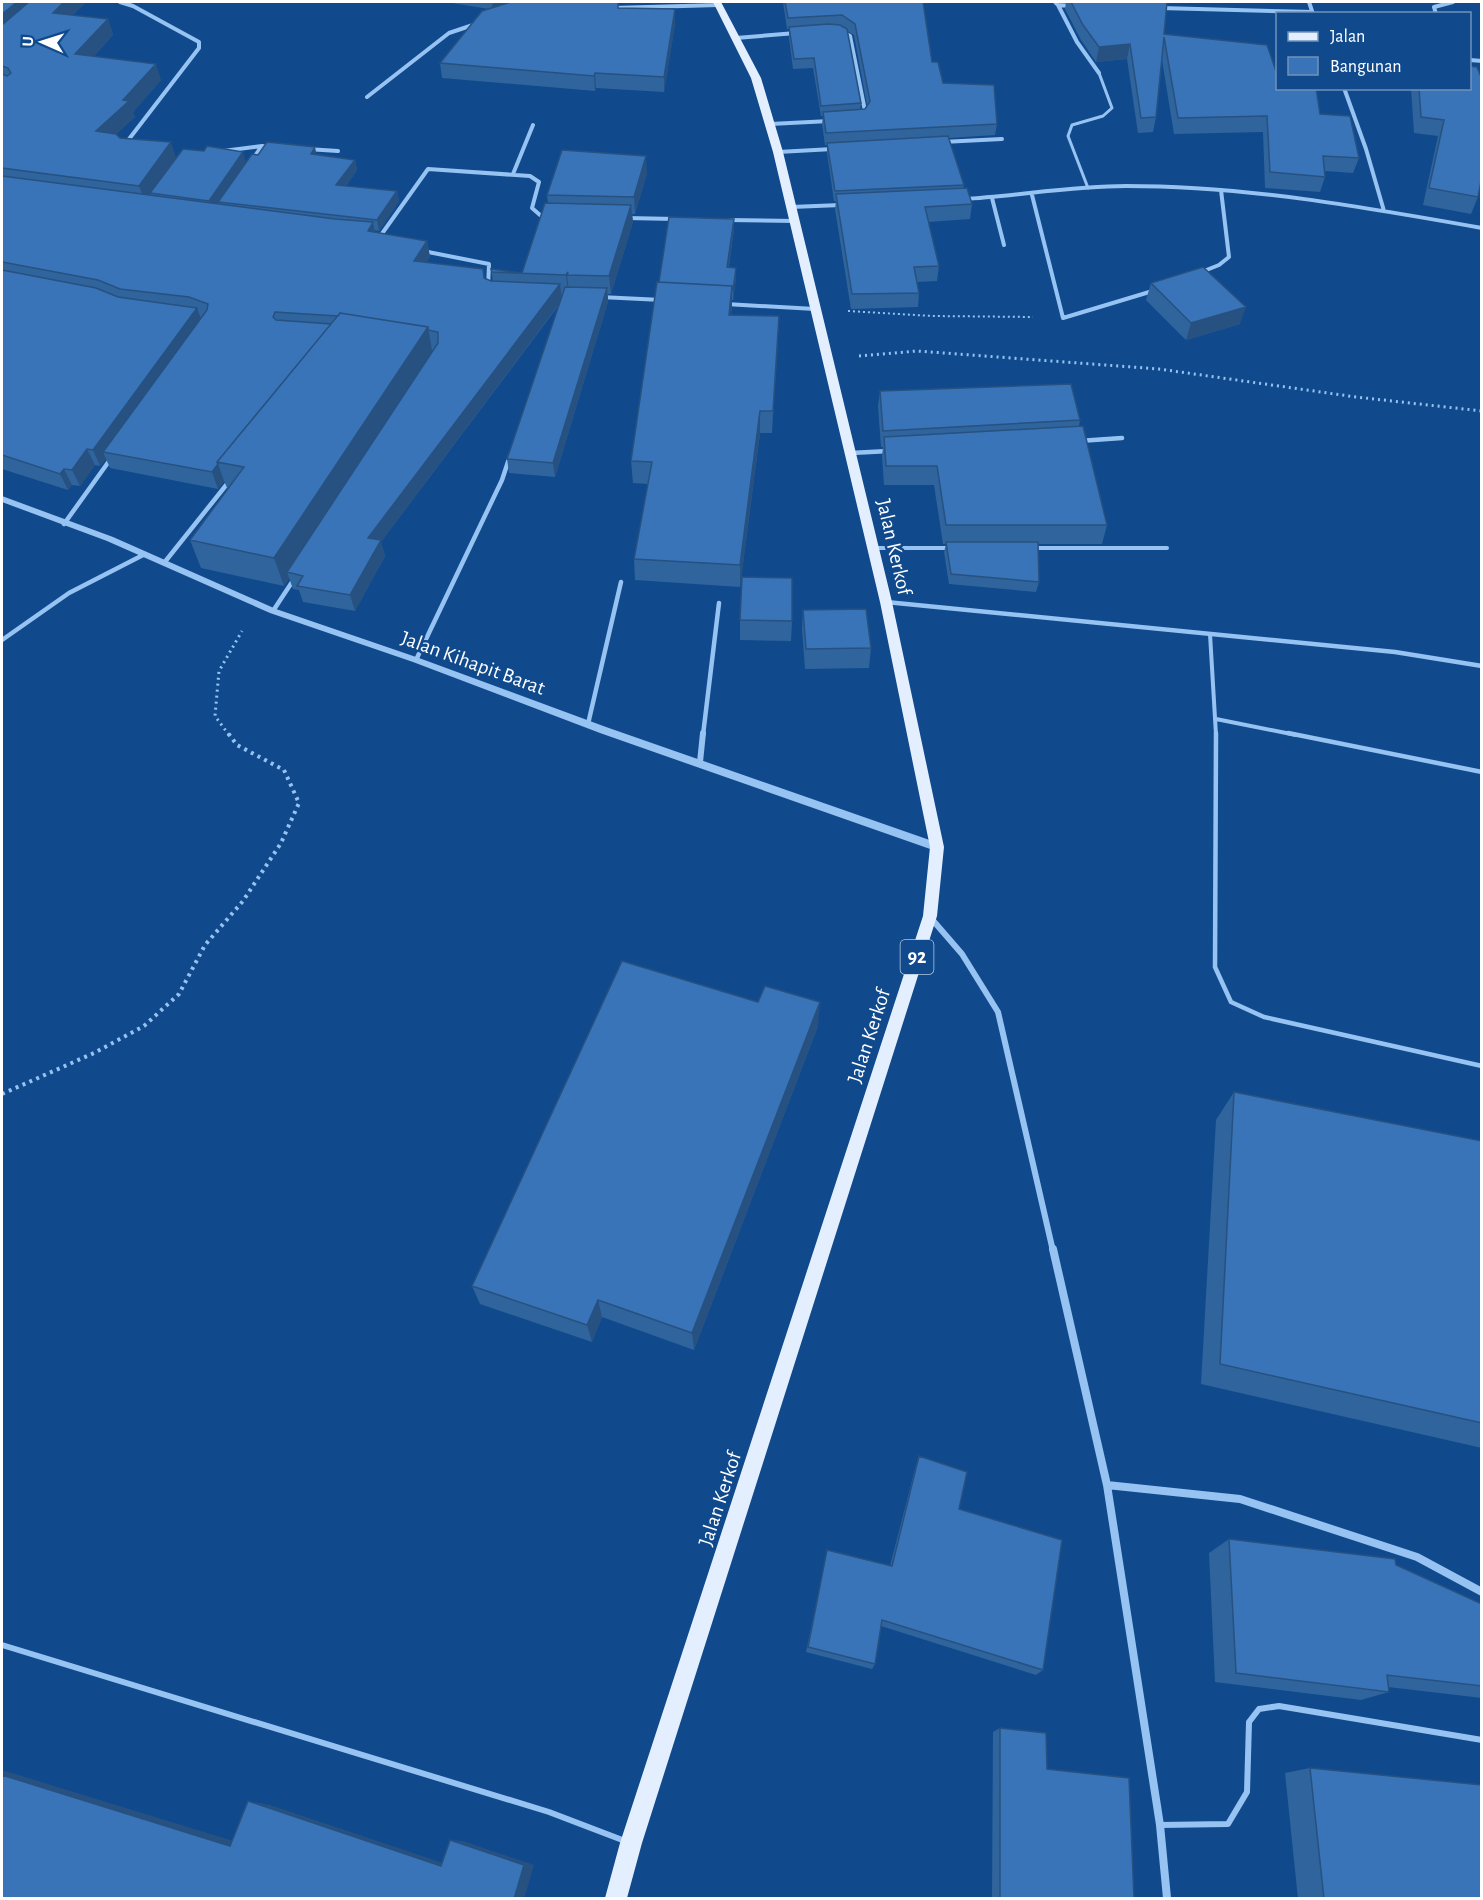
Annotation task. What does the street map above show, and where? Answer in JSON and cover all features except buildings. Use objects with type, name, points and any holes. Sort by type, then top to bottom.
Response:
[{"type":"main road","name":"Jalan Kerkof","points":[[616,1899],[631,1844],[930,916],[938,847],[886,602],[778,152],[756,78],[717,3]]},
{"type":"street","points":[[120,2],[134,4],[200,42],[199,48],[124,146],[126,150]]},
{"type":"street","points":[[1435,12],[1434,7],[1453,2]]},
{"type":"street","points":[[608,8],[717,3]]},
{"type":"street","points":[[1056,3],[1082,6]]},
{"type":"street","points":[[1056,3],[1077,42],[1099,73]]},
{"type":"street","points":[[1151,8],[1280,12]]},
{"type":"street","points":[[367,97],[449,33],[478,23]]},
{"type":"street","points":[[835,30],[850,36],[852,59],[865,111],[859,119]]},
{"type":"street","points":[[736,38],[805,32]]},
{"type":"street","points":[[1345,90],[1384,211]]},
{"type":"street","points":[[770,124],[841,120]]},
{"type":"street","points":[[513,174],[533,124]]},
{"type":"street","points":[[930,143],[1002,139]]},
{"type":"street","points":[[248,166],[262,146]]},
{"type":"street","points":[[217,151],[273,147]]},
{"type":"street","points":[[778,152],[837,148]]},
{"type":"street","points":[[306,149],[338,151]]},
{"type":"street","points":[[385,246],[381,244],[381,235],[428,169],[530,176],[539,182],[532,208],[540,215],[549,217]]},
{"type":"street","points":[[956,200],[1125,186],[1221,190],[1384,211],[1482,228]]},
{"type":"street","points":[[1188,277],[1219,265],[1229,257],[1221,190]]},
{"type":"street","points":[[1032,195],[1063,318],[1125,301],[1167,285]]},
{"type":"street","points":[[992,198],[1004,245]]},
{"type":"street","points":[[717,220],[793,214],[850,204]]},
{"type":"street","points":[[617,218],[684,219]]},
{"type":"street","points":[[370,234],[381,235]]},
{"type":"street","points":[[419,250],[489,264],[488,286],[490,292],[494,294]]},
{"type":"street","points":[[596,297],[664,300]]},
{"type":"street","points":[[722,304],[815,309]]},
{"type":"street","points":[[1075,441],[1122,438]]},
{"type":"street","points":[[64,524],[118,448]]},
{"type":"street","points":[[416,660],[502,480],[512,449]]},
{"type":"street","points":[[851,453],[898,451]]},
{"type":"street","points":[[164,563],[237,472]]},
{"type":"street","name":"Jalan Kihapit Barat","points":[[2,499],[145,554],[273,611],[938,847]]},
{"type":"street","points":[[2,640],[69,593],[145,554]]},
{"type":"street","points":[[273,611],[298,572]]},
{"type":"street","points":[[588,724],[621,582]]},
{"type":"street","points":[[886,602],[1395,652],[1482,666]]},
{"type":"street","points":[[700,762],[719,603]]},
{"type":"street","points":[[930,916],[962,954],[998,1012],[1107,1485],[1161,1825],[1167,1899]]},
{"type":"street","points":[[1107,1485],[1240,1499],[1416,1557],[1482,1592]]},
{"type":"lane","points":[[1088,188],[1068,136],[1072,125],[1103,116],[1112,108],[1099,73]]},
{"type":"lane","points":[[873,548],[962,548]]},
{"type":"lane","points":[[1030,548],[1167,548]]},
{"type":"lane","points":[[1210,634],[1216,719],[1215,967],[1231,1002],[1264,1017],[1482,1066]]},
{"type":"lane","points":[[1216,719],[1482,772]]},
{"type":"lane","points":[[2,1645],[549,1812],[631,1844]]},
{"type":"lane","points":[[1161,1825],[1228,1824],[1247,1792],[1249,1722],[1258,1709],[1280,1706],[1482,1740]]},
{"type":"path","points":[[815,309],[932,316],[1063,318]]},
{"type":"path","points":[[826,359],[917,351],[1159,369],[1356,397],[1482,411]]},
{"type":"path","points":[[2,1094],[94,1053],[144,1026],[179,994],[206,945],[243,901],[281,843],[299,803],[284,770],[237,745],[215,716],[219,671],[240,632],[273,611]]}]
